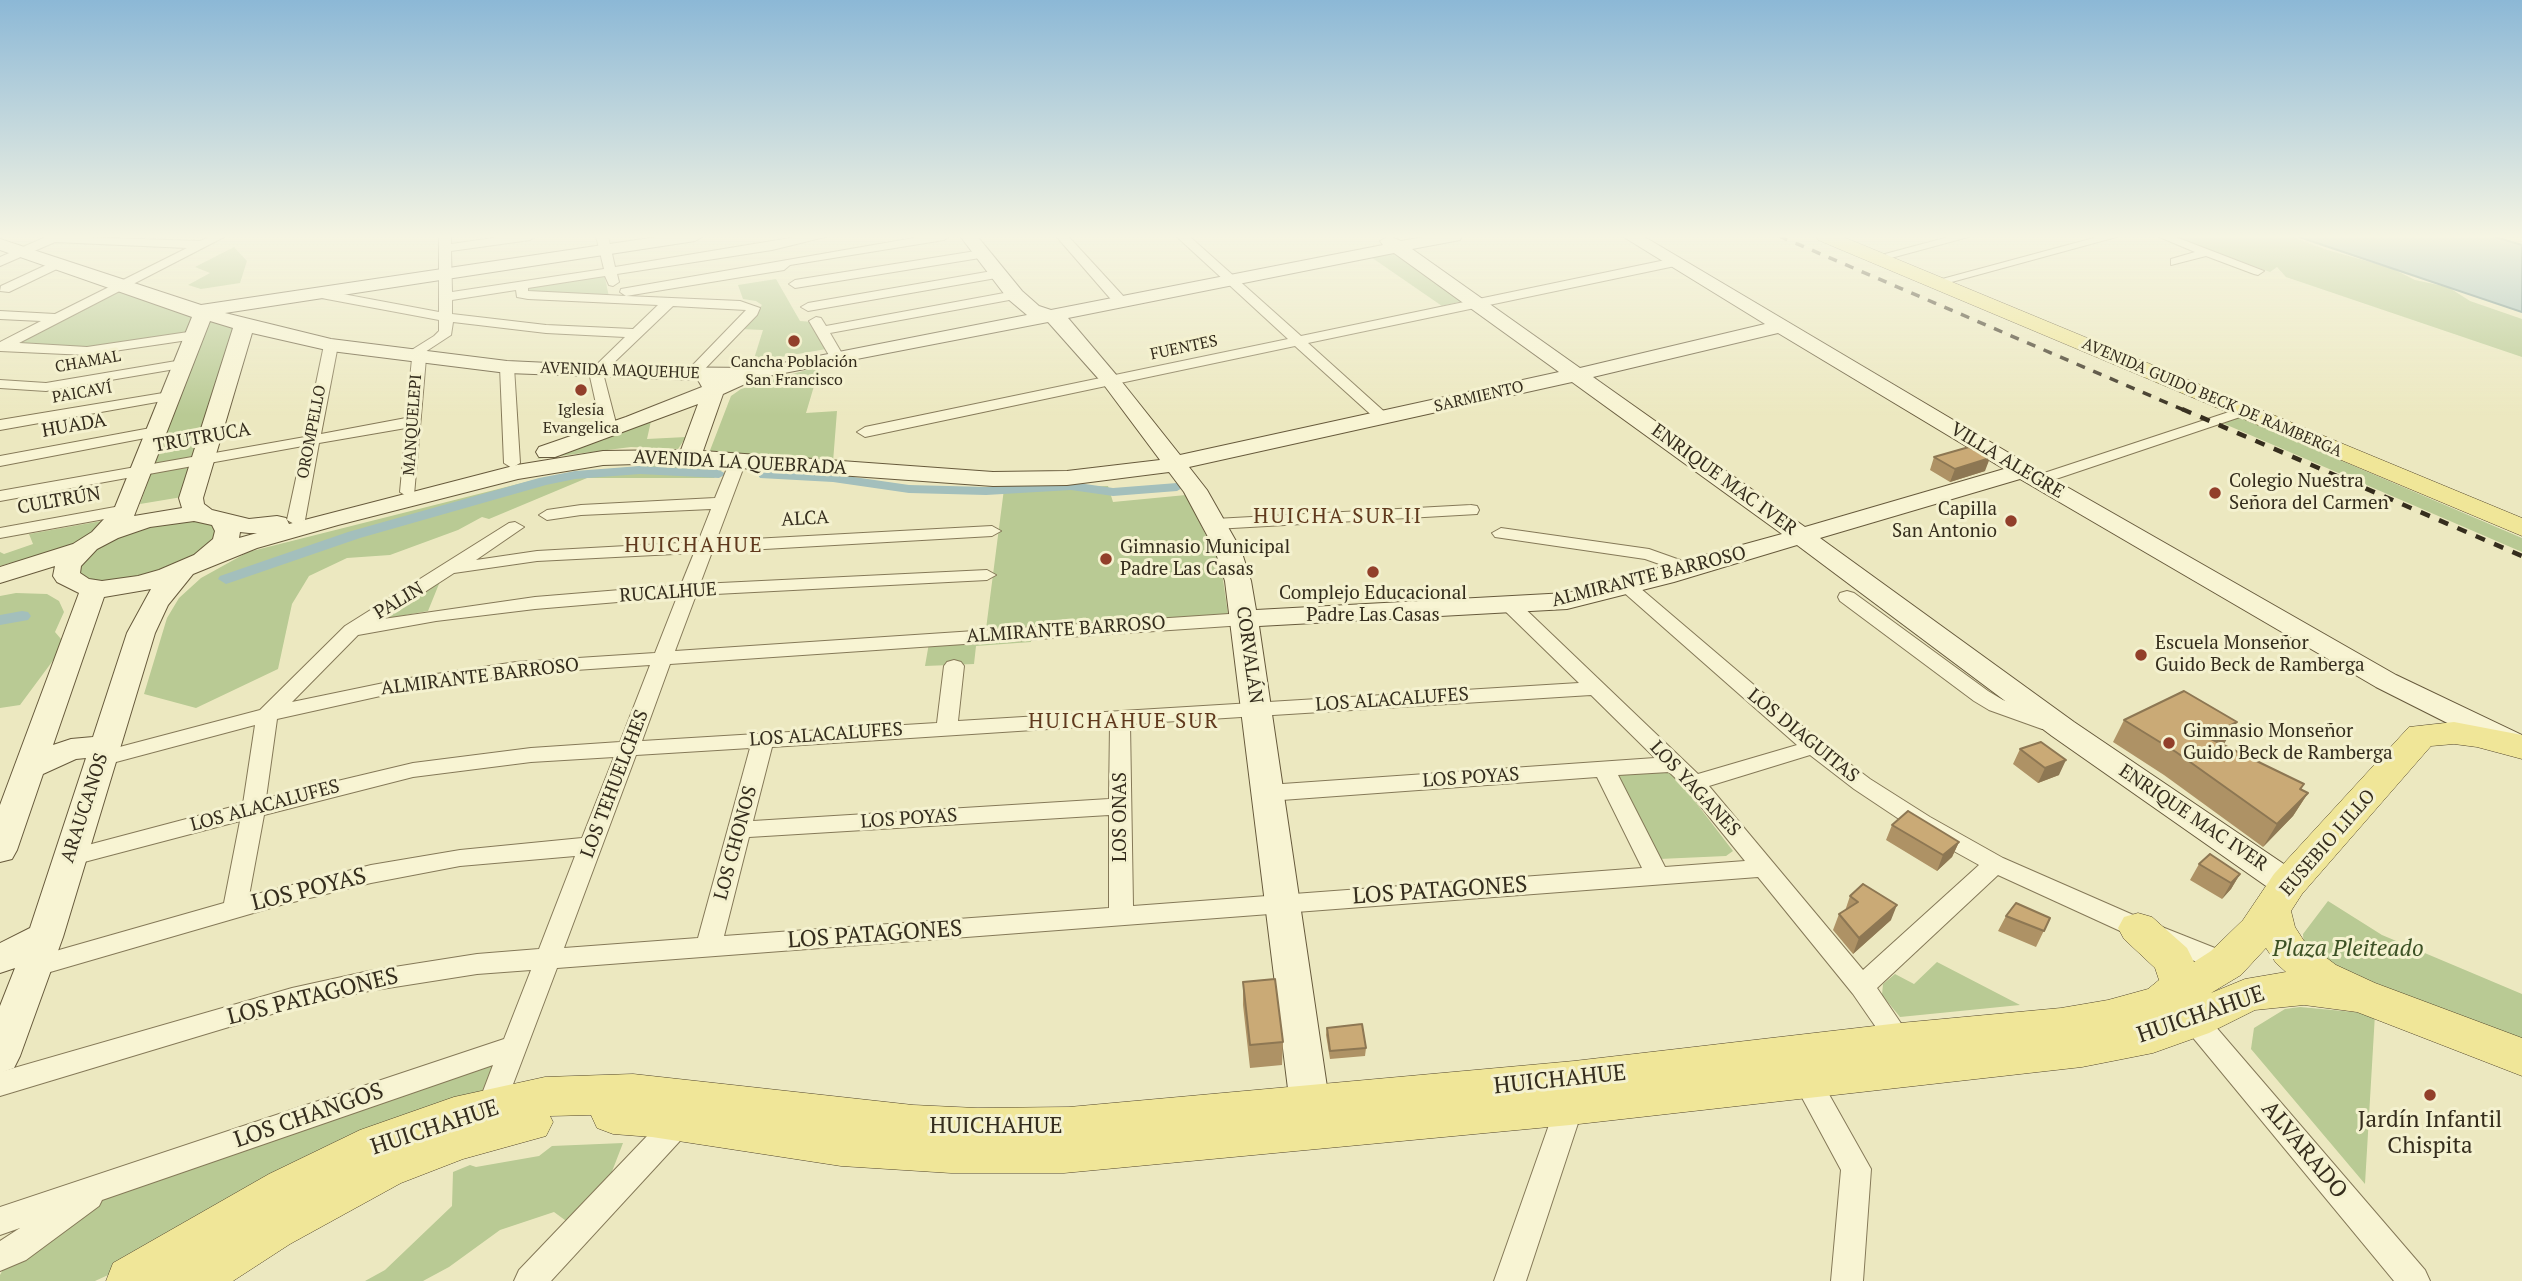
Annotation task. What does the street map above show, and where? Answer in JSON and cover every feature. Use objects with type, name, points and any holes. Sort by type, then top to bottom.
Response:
[{"type":"main road","name":"AVENIDA MAQUEHUE","points":[[151,296],[244,325],[331,345],[507,368],[702,379]]},
{"type":"main road","points":[[83,585],[66,570],[68,564],[87,545],[114,525],[126,510],[181,364],[202,317],[200,311],[298,296]]},
{"type":"main road","name":"CORVALÁN","points":[[1016,296],[1032,310],[1058,319],[1111,381],[1175,464],[1215,524],[1233,564],[1244,619],[1311,1116]]},
{"type":"main road","points":[[837,357],[1148,296]]},
{"type":"main road","name":"ENRIQUE MAC IVER","points":[[1466,296],[1801,536],[2063,729],[2279,897]]},
{"type":"main road","name":"VILLA ALEGRE","points":[[1731,296],[2030,476],[2386,681],[2520,746]]},
{"type":"main road","name":"AVENIDA GUIDO BECK DE RAMBERGA","points":[[1979,296],[2240,404],[2522,528]]},
{"type":"main road","points":[[0,586],[46,581],[83,585],[141,584],[189,567],[212,554],[225,541],[228,531],[212,517],[193,507],[191,498],[244,325]]},
{"type":"main road","name":"SARMIENTO","points":[[1175,464],[1576,375],[1782,326]]},
{"type":"main road","name":"AVENIDA LA QUEBRADA","points":[[87,545],[146,520],[171,515],[212,517],[249,526],[296,520],[408,492],[610,432],[702,379],[757,374],[837,357]]},
{"type":"main road","points":[[690,457],[702,379]]},
{"type":"main road","name":"AVENIDA GUIDO BECK DE RAMBERGA","points":[[2240,404],[2277,415],[2522,516]]},
{"type":"main road","name":"AVENIDA LA QUEBRADA","points":[[189,567],[225,551],[282,533],[517,472],[603,458],[690,457],[1017,480],[1095,476],[1175,464]]},
{"type":"main road","name":"ALMIRANTE BARROSO","points":[[1244,619],[1567,601],[2030,476]]},
{"type":"main road","points":[[0,575],[87,545]]},
{"type":"main road","name":"ARAUCANOS","points":[[0,1056],[26,955],[69,858],[141,634],[167,586],[189,567]]},
{"type":"main road","points":[[1,847],[29,768],[83,585]]},
{"type":"main road","name":"VILLA ALEGRE","points":[[2386,681],[2404,695],[2421,716],[2421,735]]},
{"type":"main road","points":[[2421,735],[2465,734],[2520,746]]},
{"type":"main road","name":"EUSEBIO LILLO","points":[[2226,963],[2249,942],[2279,897],[2421,735]]},
{"type":"main road","points":[[29,768],[71,749],[103,753]]},
{"type":"main road","points":[[2279,897],[2276,930],[2298,961],[2360,995],[2522,1057]]},
{"type":"main road","points":[[2138,928],[2172,959],[2186,1007]]},
{"type":"main road","name":"HUICHAHUE","points":[[131,1281],[332,1166],[416,1130],[491,1107],[545,1097],[599,1094],[841,1145],[1007,1153],[1065,1152],[1574,1080],[1908,1055],[2094,1047],[2152,1035],[2186,1007],[2226,963]]},
{"type":"main road","name":"HUICHAHUE","points":[[2186,1007],[2279,989],[2304,988],[2360,995]]},
{"type":"main road","name":"HUICHAHUE","points":[[1311,1116],[1570,1105],[1807,1081],[1908,1055]]},
{"type":"main road","name":"HUICHAHUE","points":[[187,1281],[329,1196],[384,1168],[461,1139],[498,1128],[565,1116],[689,1111]]},
{"type":"street","points":[[1,346],[101,296]]},
{"type":"street","points":[[331,296],[446,317],[546,329],[636,333]]},
{"type":"street","points":[[414,357],[443,335],[445,297],[453,296]]},
{"type":"street","points":[[560,296],[740,304],[753,309],[702,379]]},
{"type":"street","points":[[617,297],[623,296]]},
{"type":"street","points":[[802,296],[837,357]]},
{"type":"street","points":[[808,307],[873,296]]},
{"type":"street","points":[[821,331],[1011,296]]},
{"type":"street","points":[[1116,296],[1120,301]]},
{"type":"street","points":[[1248,296],[1383,418]]},
{"type":"street","name":"FUENTES","points":[[865,432],[1511,296]]},
{"type":"street","points":[[610,432],[596,372],[669,302]]},
{"type":"street","points":[[0,315],[57,318]]},
{"type":"street","points":[[1,346],[87,351],[194,335]]},
{"type":"street","name":"OROMPELLO","points":[[296,520],[331,345]]},
{"type":"street","name":"MANQUELEPI","points":[[408,492],[414,357]]},
{"type":"street","name":"CHAMAL","points":[[0,384],[46,387],[181,364]]},
{"type":"street","points":[[507,368],[512,463]]},
{"type":"street","name":"PAICAVÍ","points":[[0,425],[169,396]]},
{"type":"street","name":"ALMIRANTE BARROSO","points":[[2030,476],[2240,404]]},
{"type":"street","name":"TRUTRUCA","points":[[0,496],[412,422]]},
{"type":"street","name":"HUADA","points":[[0,461],[156,432]]},
{"type":"street","name":"LOS TEHUELCHES","points":[[491,1107],[738,461]]},
{"type":"street","points":[[547,515],[581,510],[722,503]]},
{"type":"street","name":"CULTRÚN","points":[[0,533],[126,510]]},
{"type":"street","points":[[1215,524],[1471,510]]},
{"type":"street","name":"PALIN","points":[[267,715],[352,630],[515,527],[499,560]]},
{"type":"street","name":"ALCA","points":[[454,568],[499,560],[706,545],[992,531]]},
{"type":"street","points":[[1501,533],[1649,554],[1688,569]]},
{"type":"street","name":"RUCALHUE","points":[[352,630],[480,609],[689,590],[986,575]]},
{"type":"street","name":"LOS DIAGUITAS","points":[[1627,586],[1813,747],[1889,803],[1995,864],[2138,928],[2226,963]]},
{"type":"street","name":"ENRIQUE MAC IVER","points":[[1847,597],[1996,705],[2063,729]]},
{"type":"street","name":"LOS YAGANES","points":[[1511,606],[1694,783],[1862,987]]},
{"type":"street","name":"ALMIRANTE BARROSO","points":[[103,753],[359,694],[479,673],[663,657],[1244,619]]},
{"type":"street","points":[[947,727],[954,666]]},
{"type":"street","name":"LOS ALACALUFES","points":[[69,858],[254,808],[413,770],[531,755],[1595,688]]},
{"type":"street","points":[[235,909],[254,808],[267,715]]},
{"type":"street","name":"LOS ONAS","points":[[1120,717],[1121,916]]},
{"type":"street","name":"LOS CHONOS","points":[[708,948],[763,739]]},
{"type":"street","points":[[1694,783],[1813,747]]},
{"type":"street","name":"LOS POYAS","points":[[1268,793],[1675,764]]},
{"type":"street","points":[[1604,769],[1658,876]]},
{"type":"street","name":"LOS POYAS","points":[[739,830],[1121,806]]},
{"type":"street","name":"LOS POYAS","points":[[26,955],[414,866],[505,853],[592,846]]},
{"type":"street","points":[[1908,1055],[1862,987],[1995,864]]},
{"type":"street","name":"LOS PATAGONES","points":[[0,1084],[292,998],[425,971],[548,958],[1765,868]]},
{"type":"street","name":"ALVARADO","points":[[2186,1007],[2414,1281]]},
{"type":"street","name":"LOS CHANGOS","points":[[0,1221],[514,1047]]},
{"type":"street","points":[[1807,1081],[1856,1169],[1847,1281]]},
{"type":"street","points":[[1510,1281],[1570,1105]]},
{"type":"street","points":[[530,1281],[689,1111]]},
{"type":"street","name":"LOS CHANGOS","points":[[0,1256],[16,1250],[104,1185]]},
{"type":"green space","points":[[107,296],[136,296],[194,314],[189,334],[91,349],[13,344]]},
{"type":"green space","points":[[742,296],[786,296],[800,321],[813,322],[826,349],[753,362],[763,330],[741,329],[762,305],[743,299]]},
{"type":"green space","points":[[1427,296],[1456,296],[1463,301],[1442,306]]},
{"type":"green space","points":[[2341,296],[2462,296],[2522,319],[2522,357]]},
{"type":"green space","points":[[221,319],[239,324],[182,497],[140,504],[205,323]]},
{"type":"green space","points":[[820,366],[806,413],[837,411],[833,462],[709,453],[731,396],[741,389]]},
{"type":"green space","points":[[2237,416],[2522,538],[2522,552],[2220,422]]},
{"type":"green space","points":[[651,421],[647,439],[686,437],[678,449],[631,447],[536,459]]},
{"type":"green space","points":[[649,465],[722,470],[714,478],[587,478],[489,519],[482,517],[458,530],[390,555],[347,558],[309,576],[292,604],[278,669],[196,708],[144,694],[167,618],[179,598],[201,578],[248,552],[534,480]]},
{"type":"green space","name":"Gimnasio Municipal Padre Las Casas","points":[[1108,486],[1113,502],[1186,495],[1221,566],[1228,614],[986,629],[1004,489]]},
{"type":"green space","points":[[180,517],[217,524],[212,548],[129,583],[82,580],[76,562],[94,545]]},
{"type":"green space","points":[[107,520],[86,537],[72,544],[69,550],[14,569],[10,563],[0,566],[0,552],[4,554],[33,544],[29,534]]},
{"type":"green space","points":[[441,579],[428,611],[372,621]]},
{"type":"green space","points":[[16,593],[47,594],[59,601],[64,612],[55,632],[63,647],[20,705],[0,708],[0,596]]},
{"type":"green space","points":[[1031,637],[1031,642],[976,646],[974,664],[925,666],[929,643]]},
{"type":"green space","points":[[1616,773],[1674,774],[1733,851],[1726,856],[1659,859]]},
{"type":"green space","name":"Plaza Pleiteado","points":[[2328,901],[2382,935],[2522,994],[2522,1048],[2355,986],[2304,949],[2303,934]]},
{"type":"green space","points":[[1937,962],[2020,1005],[1900,1017],[1882,995],[1883,984],[1895,974],[1914,984]]},
{"type":"green space","points":[[2300,1007],[2375,1014],[2365,1184],[2251,1049],[2254,1028],[2285,1009]]},
{"type":"green space","points":[[505,1055],[484,1103],[95,1281],[0,1281],[7,1262],[114,1186]]},
{"type":"green space","points":[[623,1143],[606,1187],[573,1226],[554,1212],[500,1230],[449,1267],[423,1281],[365,1281],[385,1270],[452,1206],[453,1172],[470,1165],[476,1167],[539,1156],[552,1146]]},
{"type":"water","points":[[2474,296],[2522,296],[2522,312]]},
{"type":"building","points":[[1969,447],[1990,458],[1955,469],[1934,457]]},
{"type":"building","points":[[2184,691],[2237,722],[2207,737],[2304,784],[2300,789],[2308,793],[2277,824],[2176,752],[2124,720]]},
{"type":"building","points":[[2041,742],[2066,760],[2045,768],[2020,749]]},
{"type":"building","points":[[1908,811],[1959,842],[1943,855],[1892,825]]},
{"type":"building","points":[[2210,854],[2240,874],[2231,883],[2199,864]]},
{"type":"building","points":[[1863,884],[1897,905],[1859,938],[1839,914],[1858,902],[1850,896]]},
{"type":"building","points":[[2016,903],[2050,918],[2044,931],[2006,916]]},
{"type":"building","points":[[1275,979],[1283,1042],[1250,1045],[1243,982]]},
{"type":"building","points":[[1362,1024],[1366,1048],[1330,1051],[1327,1028]]},
{"type":"waterway","points":[[226,579],[354,535],[544,481],[575,475],[640,470],[719,474]]},
{"type":"waterway","points":[[765,475],[833,478],[909,489],[986,491],[1071,486],[1113,492],[1177,487]]},
{"type":"waterway","points":[[0,620],[22,616]]},
{"type":"railway","points":[[1918,296],[2186,411]]},
{"type":"railway","points":[[2182,409],[2522,556]]},
{"type":"place","name":"Cancha Población San Francisco","points":[[794,341]]},
{"type":"place","name":"Iglesia Evangelica","points":[[581,390]]},
{"type":"place","name":"Colegio Nuestra Señora del Carmen","points":[[2215,493]]},
{"type":"place","name":"Capilla San Antonio","points":[[2011,521]]},
{"type":"place","name":"Gimnasio Municipal Padre Las Casas","points":[[1106,559]]},
{"type":"place","name":"Complejo Educacional Padre Las Casas","points":[[1373,572]]},
{"type":"place","name":"Escuela Monseñor Guido Beck de Ramberga","points":[[2141,655]]},
{"type":"place","name":"Gimnasio Monseñor Guido Beck de Ramberga","points":[[2169,743]]},
{"type":"place","name":"Jardín Infantil Chispita","points":[[2430,1095]]},
{"type":"district","name":"HUICHA SUR II","points":[[1338,517]]},
{"type":"district","name":"HUICHAHUE","points":[[694,546]]},
{"type":"district","name":"HUICHAHUE SUR","points":[[1124,722]]}]
